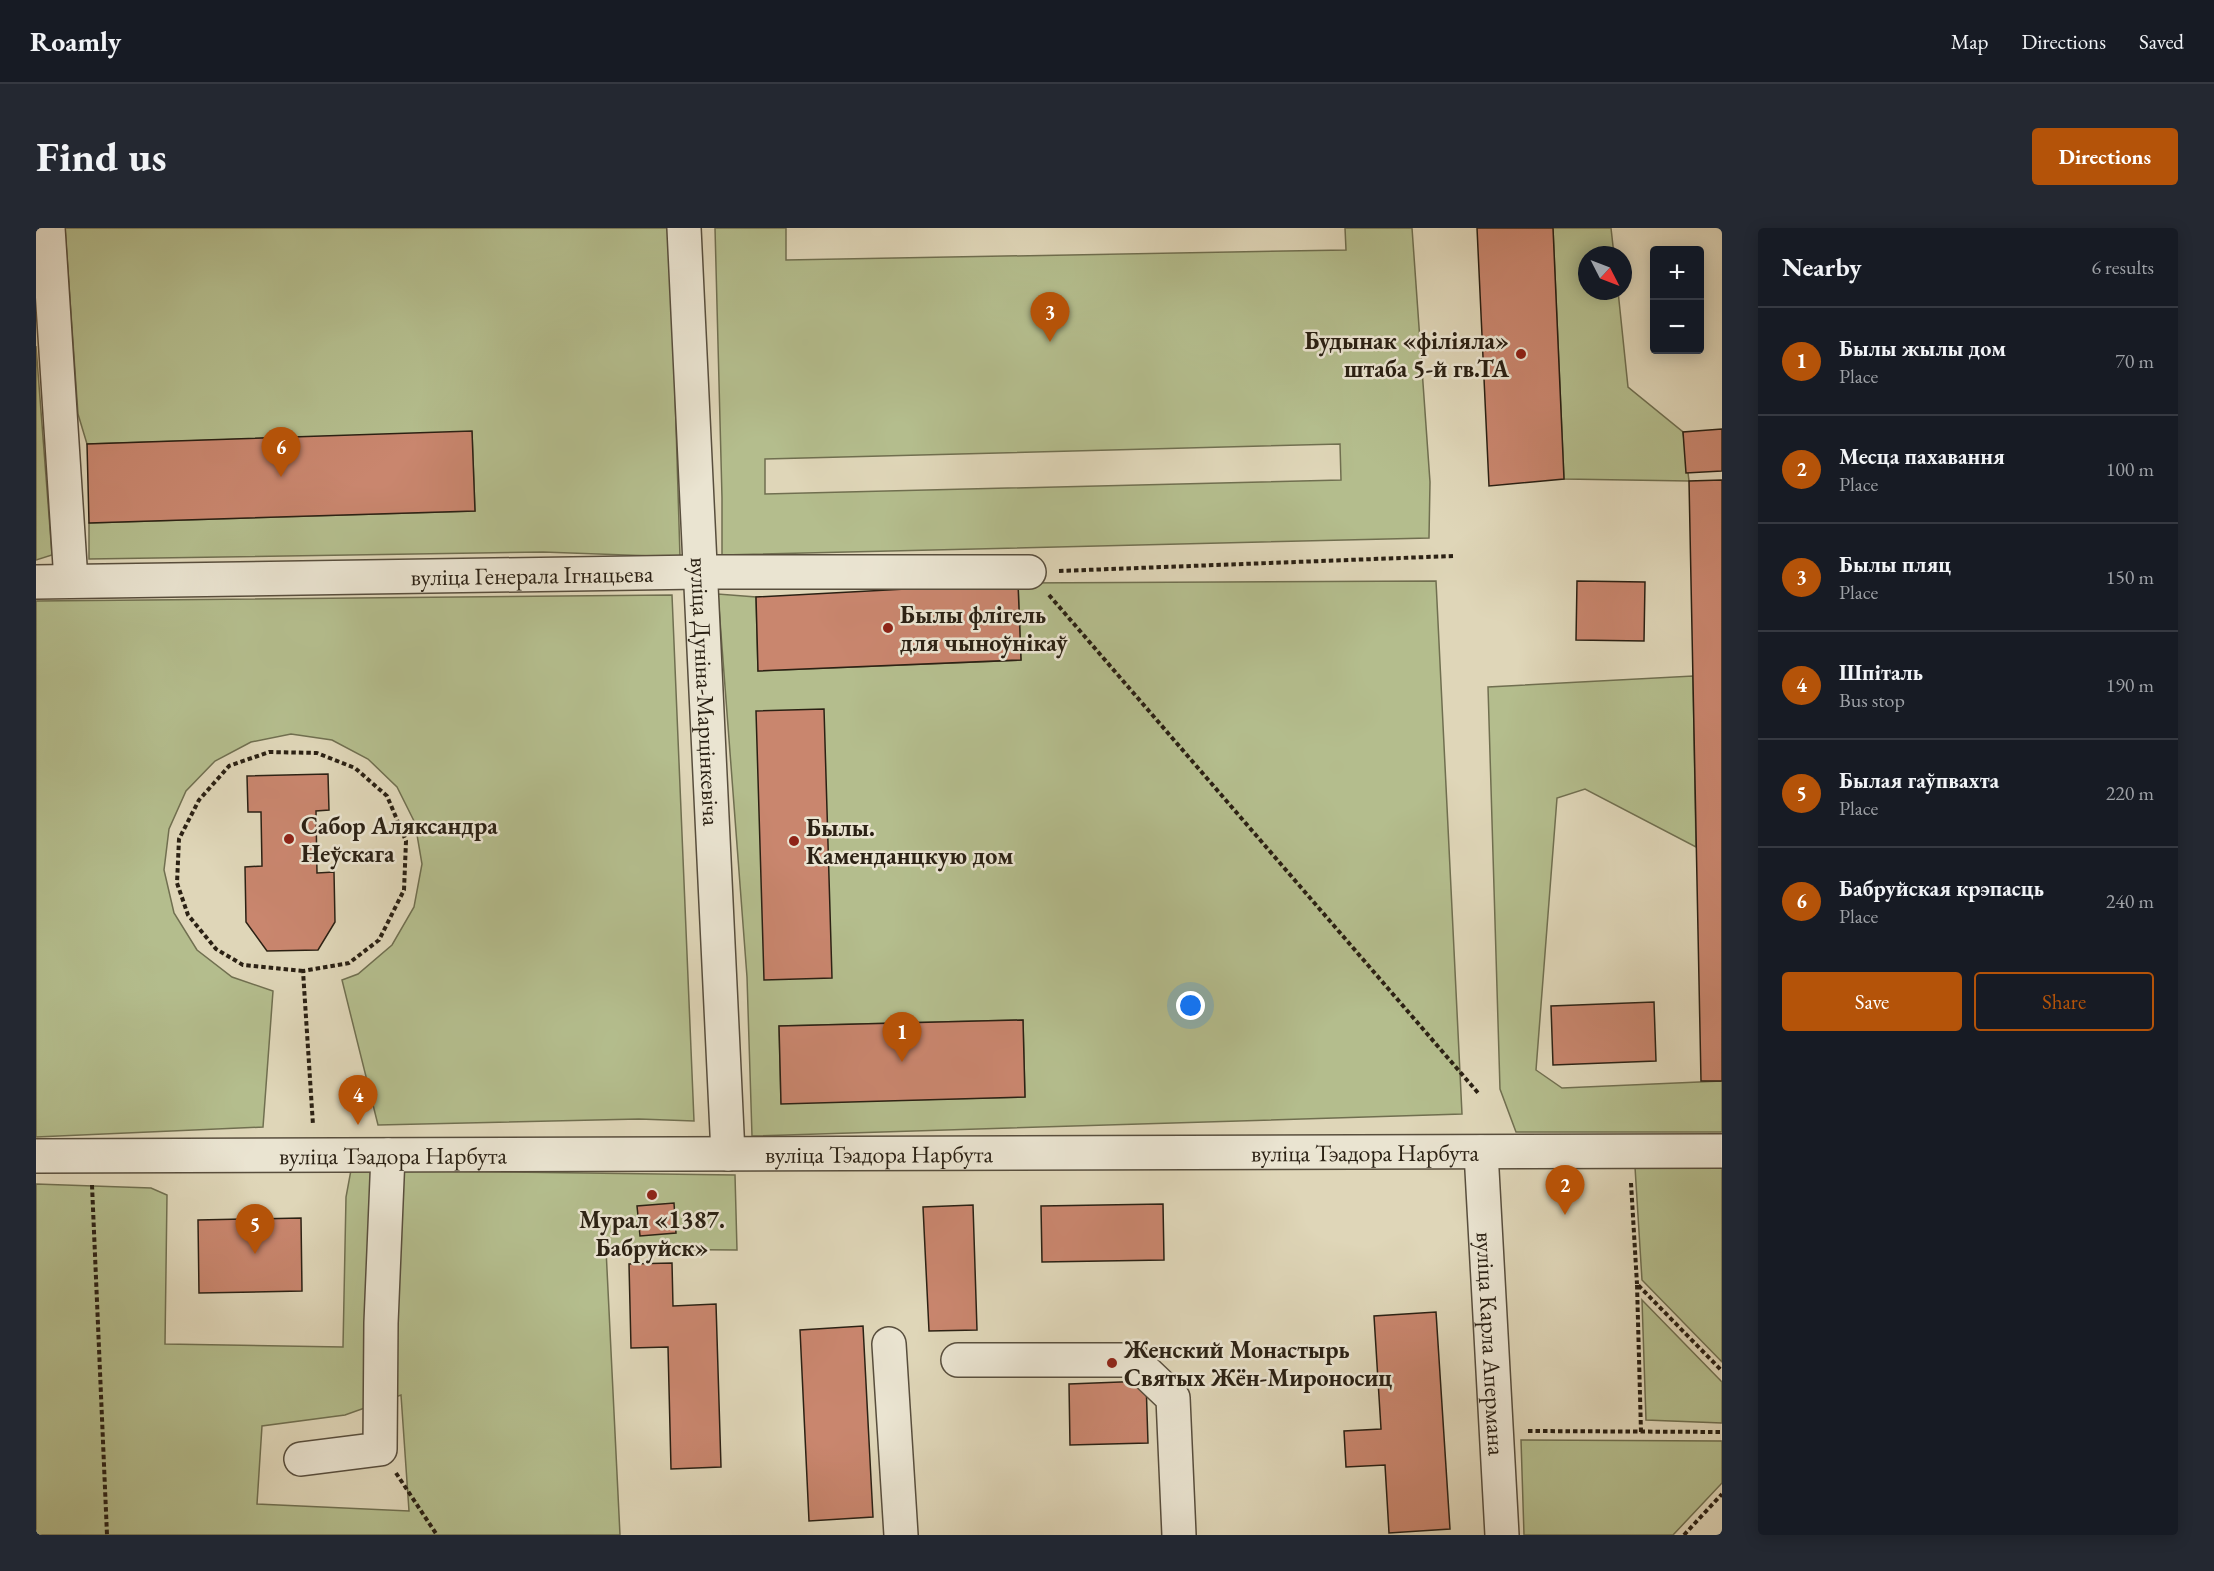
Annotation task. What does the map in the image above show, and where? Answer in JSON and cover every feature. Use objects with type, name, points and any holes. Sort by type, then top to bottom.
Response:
[{"type":"street","points":[[48,228],[71,581]]},
{"type":"street","name":"вуліца Дуніна-Марцінкевіча","points":[[684,228],[728,1154]]},
{"type":"street","name":"вуліца Генерала Ігнацьева","points":[[36,582],[700,572],[1029,572]]},
{"type":"street","name":"вуліца Тэадора Нарбута","points":[[36,1156],[1722,1151]]},
{"type":"street","name":"вуліца Карла Апермана","points":[[1481,1152],[1502,1535]]},
{"type":"street","points":[[300,1459],[380,1449],[381,1323],[388,1155]]},
{"type":"street","points":[[889,1344],[901,1535]]},
{"type":"street","points":[[958,1360],[1133,1360],[1173,1398],[1179,1535]]},
{"type":"path","points":[[1029,572],[1453,556]]},
{"type":"path","points":[[1029,572],[1479,1094]]},
{"type":"path","points":[[269,752],[317,753],[355,768],[387,796],[406,841],[404,890],[379,940],[349,963],[303,971],[243,965],[216,949],[188,915],[177,883],[179,839],[199,800],[229,766],[269,752]]},
{"type":"path","points":[[303,971],[314,1155]]},
{"type":"path","points":[[91,1156],[107,1535]]},
{"type":"path","points":[[1630,1174],[1637,1284],[1641,1431]]},
{"type":"path","points":[[1637,1284],[1722,1371]]},
{"type":"path","points":[[1525,1431],[1722,1432]]},
{"type":"path","points":[[380,1449],[437,1535]]},
{"type":"path","points":[[1684,1535],[1722,1494]]},
{"type":"green space","points":[[65,228],[670,228],[680,557],[543,552],[89,559],[89,523],[475,511],[472,432],[87,444],[78,414]]},
{"type":"green space","points":[[715,228],[786,228],[786,260],[1346,250],[1345,228],[1412,228],[1430,482],[1429,538],[722,555]],"holes":[[[1340,444],[1341,480],[765,494],[765,459]]]},
{"type":"green space","points":[[1553,228],[1611,228],[1613,246],[1578,246],[1578,300],[1619,300],[1628,387],[1683,432],[1689,481],[1564,479]]},
{"type":"green space","points":[[36,346],[52,555],[36,560]]},
{"type":"green space","points":[[1436,581],[1462,1114],[752,1136],[747,977],[718,594],[756,597],[758,671],[1021,660],[1018,583]],"holes":[[[1023,1020],[1025,1097],[781,1103],[779,1026]]]},
{"type":"green space","points":[[672,595],[694,1121],[639,1119],[378,1125],[342,980],[358,974],[392,945],[414,907],[422,864],[415,823],[397,787],[368,759],[332,740],[291,734],[251,742],[215,761],[186,791],[169,829],[164,870],[174,913],[197,950],[232,977],[273,991],[263,1127],[36,1137],[36,601]]},
{"type":"green space","points":[[1693,676],[1696,847],[1585,789],[1557,798],[1536,1070],[1562,1088],[1722,1081],[1722,1132],[1516,1132],[1500,1089],[1488,687]]},
{"type":"green space","points":[[1635,1167],[1722,1168],[1722,1362],[1642,1280]]},
{"type":"green space","points":[[351,1170],[735,1175],[737,1250],[606,1249],[620,1535],[36,1535],[36,1184],[151,1188],[167,1195],[165,1344],[343,1347],[346,1197]],"holes":[[[401,1395],[409,1511],[257,1504],[262,1426],[345,1415]]]},
{"type":"green space","points":[[1642,1300],[1722,1382],[1722,1423],[1646,1420]]},
{"type":"green space","points":[[1521,1440],[1722,1441],[1722,1483],[1673,1535],[1524,1535]]},
{"type":"building","name":"Будынак «філіяла» штаба 5-й гв.ТА","points":[[1477,228],[1553,228],[1564,479],[1489,486]]},
{"type":"building","points":[[1722,429],[1722,471],[1686,473],[1683,432]]},
{"type":"building","points":[[472,431],[475,511],[89,523],[87,444]]},
{"type":"building","points":[[1722,480],[1722,1081],[1701,1081],[1689,481]]},
{"type":"building","points":[[1577,581],[1645,582],[1644,641],[1576,640]]},
{"type":"building","name":"Былы флігель для чыноўнікаў","points":[[1018,583],[1021,660],[758,671],[756,597]]},
{"type":"building","name":"Былы. Каменданцкую дом","points":[[824,709],[832,978],[764,980],[756,711]]},
{"type":"building","name":"Сабор Аляксандра Неўскага","points":[[328,774],[329,810],[316,811],[317,873],[334,872],[335,922],[318,950],[267,951],[246,922],[245,867],[262,866],[261,812],[248,812],[247,776]]},
{"type":"building","points":[[1654,1002],[1656,1061],[1553,1065],[1551,1006]]},
{"type":"building","points":[[1023,1020],[1025,1097],[781,1104],[779,1026]]},
{"type":"building","points":[[674,1203],[676,1233],[640,1236],[637,1206]]},
{"type":"building","points":[[1163,1204],[1164,1260],[1042,1262],[1041,1206]]},
{"type":"building","points":[[973,1205],[977,1330],[929,1331],[923,1207]]},
{"type":"building","points":[[301,1218],[302,1291],[199,1293],[198,1220]]},
{"type":"building","points":[[672,1263],[673,1306],[716,1304],[721,1467],[671,1469],[668,1347],[631,1348],[629,1264]]},
{"type":"building","points":[[1436,1312],[1450,1529],[1389,1533],[1385,1465],[1346,1467],[1344,1431],[1381,1429],[1374,1316]]},
{"type":"building","points":[[863,1326],[873,1517],[809,1521],[800,1330]]},
{"type":"building","points":[[1146,1381],[1148,1443],[1070,1445],[1069,1384]]},
{"type":"place","name":"Былы пляц","points":[[1050,342]]},
{"type":"place","name":"Будынак «філіяла» штаба 5-й гв.ТА","points":[[1521,354]]},
{"type":"place","name":"Бабруйская крэпасць","points":[[281,477]]},
{"type":"place","name":"Былы флігель для чыноўнікаў","points":[[888,628]]},
{"type":"place","name":"Сабор Аляксандра Неўскага","points":[[289,839]]},
{"type":"place","name":"Былы. Каменданцкую дом","points":[[794,841]]},
{"type":"place","name":"Былы жылы дом","points":[[902,1062]]},
{"type":"place","name":"Шпіталь","points":[[358,1125]]},
{"type":"place","name":"Мурал «1387. Бабруйск»","points":[[652,1195]]},
{"type":"place","name":"Месца пахавання","points":[[1565,1215]]},
{"type":"place","name":"Былая гаўпвахта","points":[[255,1254]]},
{"type":"place","name":"Женский Монастырь Святых Жён-Мироносиц","points":[[1112,1363]]}]
